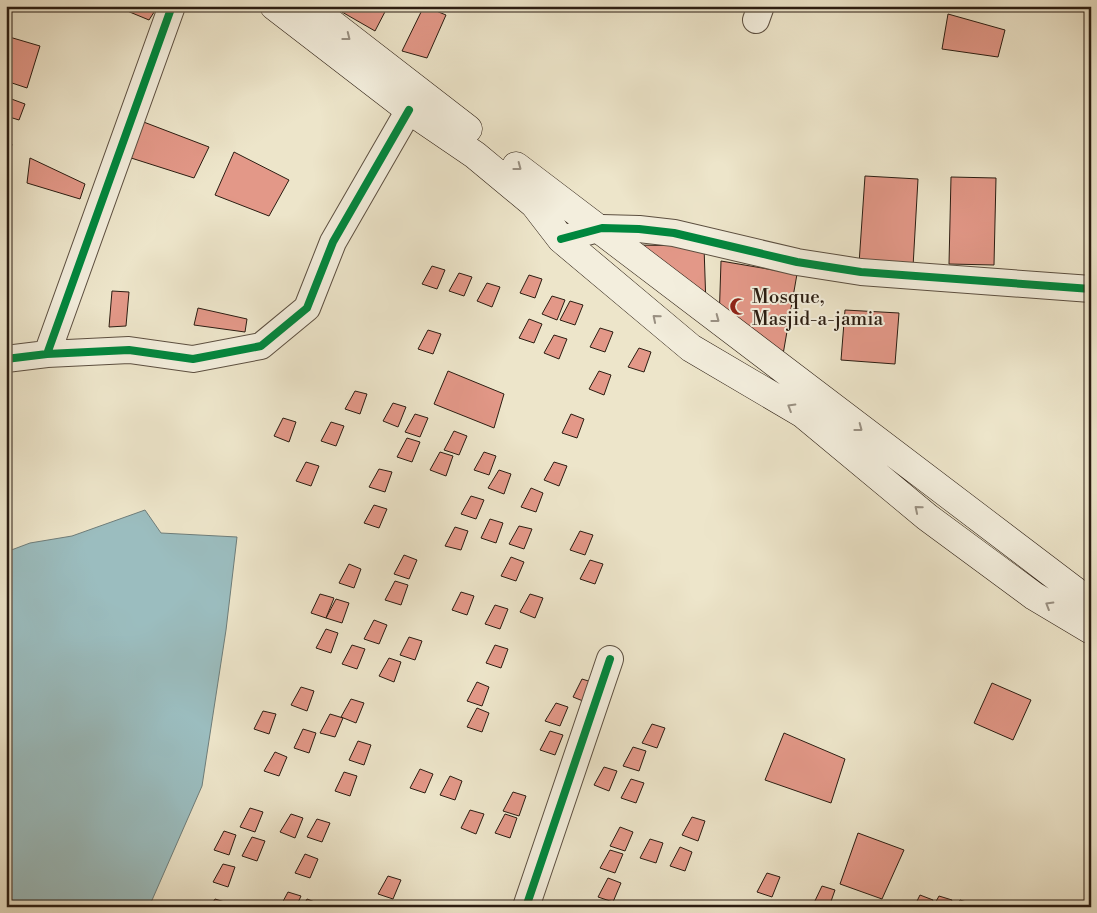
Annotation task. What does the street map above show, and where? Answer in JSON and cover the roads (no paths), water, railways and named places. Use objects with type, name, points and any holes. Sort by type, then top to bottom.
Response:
[{"type":"main road","points":[[274,6],[409,110],[475,156],[534,204],[561,238],[691,348],[803,414],[927,517],[1034,596],[1091,630]]},
{"type":"main road","points":[[309,6],[598,229],[1091,604]]},
{"type":"street","points":[[47,354],[172,6]]},
{"type":"street","points":[[6,359],[47,354],[129,350],[193,359],[261,346],[307,308],[333,242],[409,110]]},
{"type":"street","points":[[561,238],[598,229],[639,229],[674,233],[797,262],[861,272],[1091,289]]},
{"type":"street","points":[[526,907],[610,659]]},
{"type":"water","points":[[145,510],[161,533],[237,537],[226,630],[202,786],[149,907],[6,907],[6,552],[30,543],[72,536]]},
{"type":"place","name":"Mosque, Masjid-a-jamia","points":[[738,307]]}]
